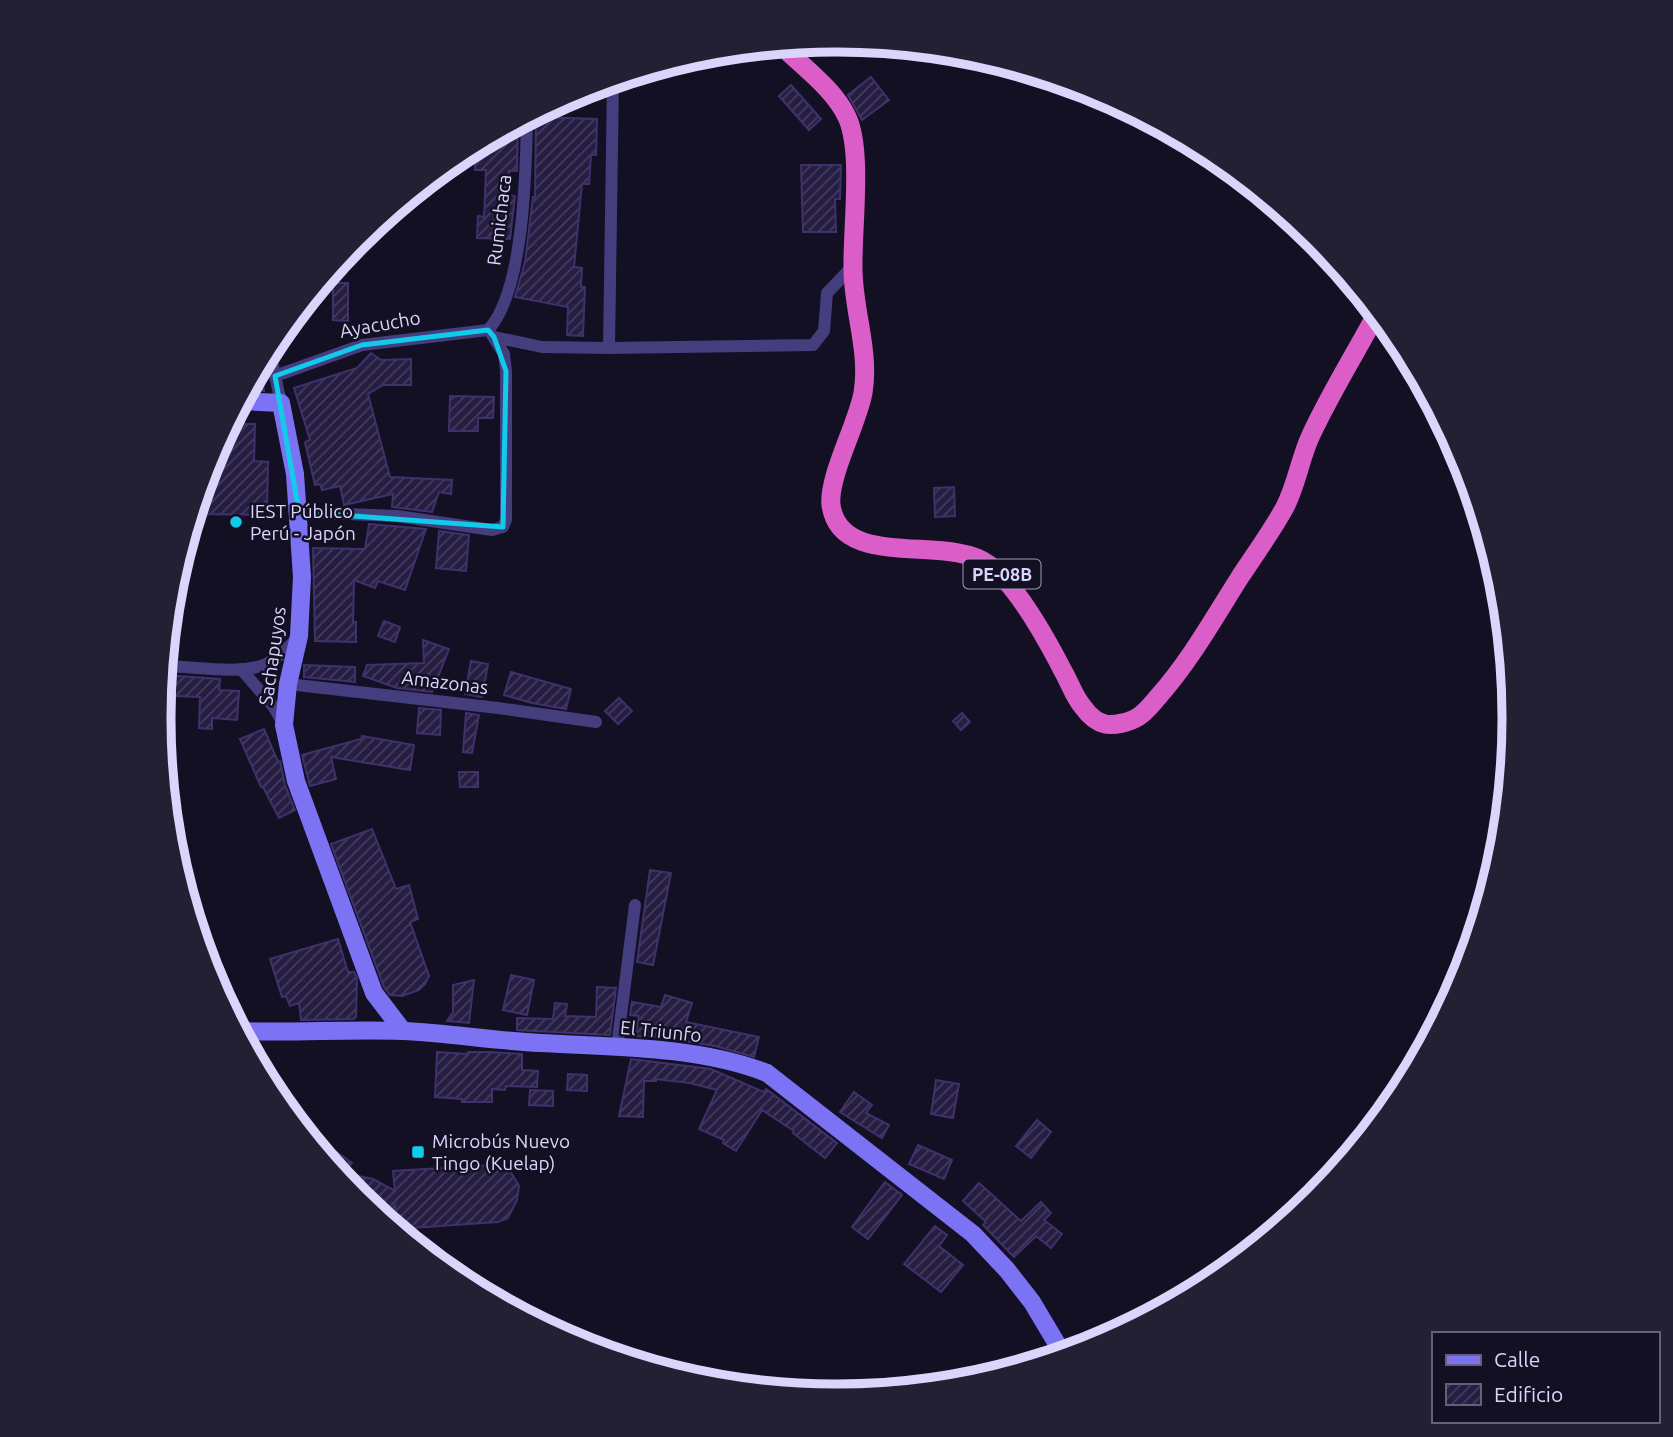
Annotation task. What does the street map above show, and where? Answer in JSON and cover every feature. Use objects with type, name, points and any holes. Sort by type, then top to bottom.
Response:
[{"type":"highway","name":"PE-08B","points":[[791,54],[830,92],[848,117],[854,146],[855,234],[852,267],[863,348],[864,382],[859,414],[835,476],[831,502],[835,522],[851,538],[887,546],[951,552],[982,559],[1000,573],[1018,596],[1062,668],[1080,704],[1092,717],[1106,724],[1125,722],[1138,717],[1166,687],[1193,651],[1286,505],[1309,438],[1372,323]]},
{"type":"main road","points":[[251,401],[281,402]]},
{"type":"main road","name":"Sachapuyos","points":[[281,402],[295,474],[302,577],[299,636],[288,684],[284,725],[296,781],[374,993],[403,1031]]},
{"type":"main road","name":"El Triunfo","points":[[249,1031],[403,1031],[508,1042],[693,1054],[744,1064],[767,1073],[973,1234],[1032,1302],[1058,1346]]},
{"type":"street","points":[[609,348],[613,91]]},
{"type":"street","name":"Rumichaca","points":[[492,330],[511,278],[520,238],[526,130]]},
{"type":"street","name":"Ayacucho","points":[[275,376],[362,345],[492,330],[542,347],[813,345],[824,331],[827,293],[852,267]]},
{"type":"street","points":[[299,512],[397,516],[492,530],[503,527],[506,520],[506,371],[505,354],[492,330]]},
{"type":"street","name":"Sachapuyos","points":[[273,364],[281,402]]},
{"type":"street","points":[[173,666],[241,669],[265,664],[281,655],[299,636]]},
{"type":"street","points":[[241,669],[273,706],[284,725]]},
{"type":"street","name":"Amazonas","points":[[288,684],[596,722]]},
{"type":"street","points":[[617,1047],[635,905]]},
{"type":"highlighted area","points":[[488,330],[494,337],[506,371],[503,527],[299,512],[275,376],[362,345]]},
{"type":"building","points":[[871,77],[889,100],[862,120],[848,95]]},
{"type":"building","points":[[791,85],[821,119],[809,130],[779,96]]},
{"type":"building","points":[[550,117],[597,119],[596,155],[591,155],[589,184],[582,184],[574,267],[582,268],[581,287],[585,287],[583,336],[567,335],[568,307],[515,297],[525,262],[535,197],[536,124]]},
{"type":"building","points":[[518,134],[517,171],[509,171],[508,195],[515,196],[510,239],[477,238],[478,216],[484,217],[486,170],[475,170],[475,159]]},
{"type":"building","points":[[801,165],[841,165],[840,199],[835,199],[836,232],[803,232]]},
{"type":"building","points":[[333,283],[348,283],[348,321],[333,320]]},
{"type":"building","points":[[371,353],[381,360],[411,359],[411,385],[383,385],[368,394],[390,477],[452,480],[451,494],[439,492],[432,512],[392,507],[393,494],[344,505],[340,486],[322,490],[320,484],[315,485],[305,442],[310,440],[294,388],[357,368]]},
{"type":"building","points":[[262,381],[264,391],[257,391]]},
{"type":"building","points":[[450,396],[494,397],[493,418],[478,418],[478,431],[449,431]]},
{"type":"building","points":[[239,424],[255,424],[254,461],[268,462],[267,515],[203,514]]},
{"type":"building","points":[[954,487],[955,516],[935,517],[934,488]]},
{"type":"building","points":[[369,524],[426,529],[405,590],[378,581],[375,588],[354,580],[353,622],[356,622],[356,642],[315,641],[313,548],[365,549]]},
{"type":"building","points":[[439,531],[469,535],[466,571],[436,568]]},
{"type":"building","points":[[384,621],[400,627],[395,642],[378,636]]},
{"type":"building","points":[[423,640],[449,649],[432,692],[397,688],[363,676],[367,665],[424,663]]},
{"type":"building","points":[[471,661],[488,664],[482,697],[465,694]]},
{"type":"building","points":[[304,665],[355,667],[355,682],[304,677]]},
{"type":"building","points":[[511,672],[571,689],[566,709],[504,695]]},
{"type":"building","points":[[172,676],[220,679],[219,690],[239,691],[237,720],[212,718],[212,729],[199,728],[200,697],[175,696],[172,728]]},
{"type":"building","points":[[619,698],[632,711],[618,724],[605,711]]},
{"type":"building","points":[[419,708],[441,710],[440,735],[417,733]]},
{"type":"building","points":[[466,713],[479,715],[472,753],[463,752]]},
{"type":"building","points":[[962,713],[970,722],[961,730],[953,721]]},
{"type":"building","points":[[264,729],[278,762],[280,761],[285,785],[295,810],[279,818],[261,787],[240,739]]},
{"type":"building","points":[[362,736],[414,745],[410,770],[331,757],[336,779],[310,786],[302,755],[361,739]]},
{"type":"building","points":[[459,772],[478,772],[478,787],[460,787]]},
{"type":"building","points":[[372,829],[396,889],[409,885],[418,919],[410,922],[429,976],[419,990],[402,996],[390,995],[384,987],[331,844]]},
{"type":"building","points":[[650,870],[671,873],[653,965],[637,962]]},
{"type":"building","points":[[338,939],[348,972],[354,972],[357,978],[356,1017],[301,1020],[299,1003],[290,1006],[286,996],[282,997],[270,959]]},
{"type":"building","points":[[511,975],[534,980],[527,1015],[503,1010]]},
{"type":"building","points":[[474,980],[469,1023],[447,1021],[453,1012],[453,985]]},
{"type":"building","points":[[597,987],[616,988],[610,1035],[517,1030],[517,1018],[553,1019],[555,1003],[567,1004],[565,1016],[596,1017]]},
{"type":"building","points":[[665,995],[692,1003],[686,1022],[759,1037],[754,1057],[715,1046],[635,1036],[639,1016],[630,1015],[632,1002],[661,1007]]},
{"type":"building","points":[[437,1052],[522,1054],[522,1070],[538,1071],[537,1087],[506,1086],[505,1090],[492,1089],[492,1102],[462,1102],[462,1099],[435,1097]]},
{"type":"building","points":[[631,1059],[711,1069],[764,1092],[766,1089],[837,1143],[825,1158],[793,1133],[794,1131],[762,1110],[736,1151],[723,1143],[724,1140],[699,1129],[717,1090],[690,1083],[656,1079],[644,1081],[643,1117],[619,1116]]},
{"type":"building","points":[[568,1074],[587,1075],[587,1091],[567,1090]]},
{"type":"building","points":[[936,1080],[959,1084],[953,1118],[931,1114]]},
{"type":"building","points":[[530,1090],[553,1091],[553,1106],[529,1105]]},
{"type":"building","points":[[854,1092],[872,1105],[866,1113],[889,1125],[882,1138],[840,1112]]},
{"type":"building","points":[[1037,1120],[1051,1132],[1031,1158],[1016,1146]]},
{"type":"building","points":[[323,1143],[352,1163],[347,1169]]},
{"type":"building","points":[[918,1145],[952,1160],[944,1179],[909,1164]]},
{"type":"building","points":[[493,1165],[512,1174],[519,1186],[517,1200],[508,1218],[498,1222],[408,1228],[396,1218],[395,1205],[390,1212],[352,1175],[373,1179],[395,1191],[393,1171]]},
{"type":"building","points":[[885,1182],[902,1195],[868,1239],[852,1227]]},
{"type":"building","points":[[979,1183],[1021,1221],[1041,1202],[1051,1213],[1044,1220],[1062,1234],[1051,1248],[1036,1236],[1014,1257],[983,1225],[986,1222],[963,1201]]},
{"type":"building","points":[[935,1226],[947,1235],[939,1246],[963,1265],[941,1292],[904,1264]]},
{"type":"place","name":"IEST Público Perú - Japón","points":[[236,522]]},
{"type":"place","name":"Microbús Nuevo Tingo (Kuelap)","points":[[418,1152]]}]
